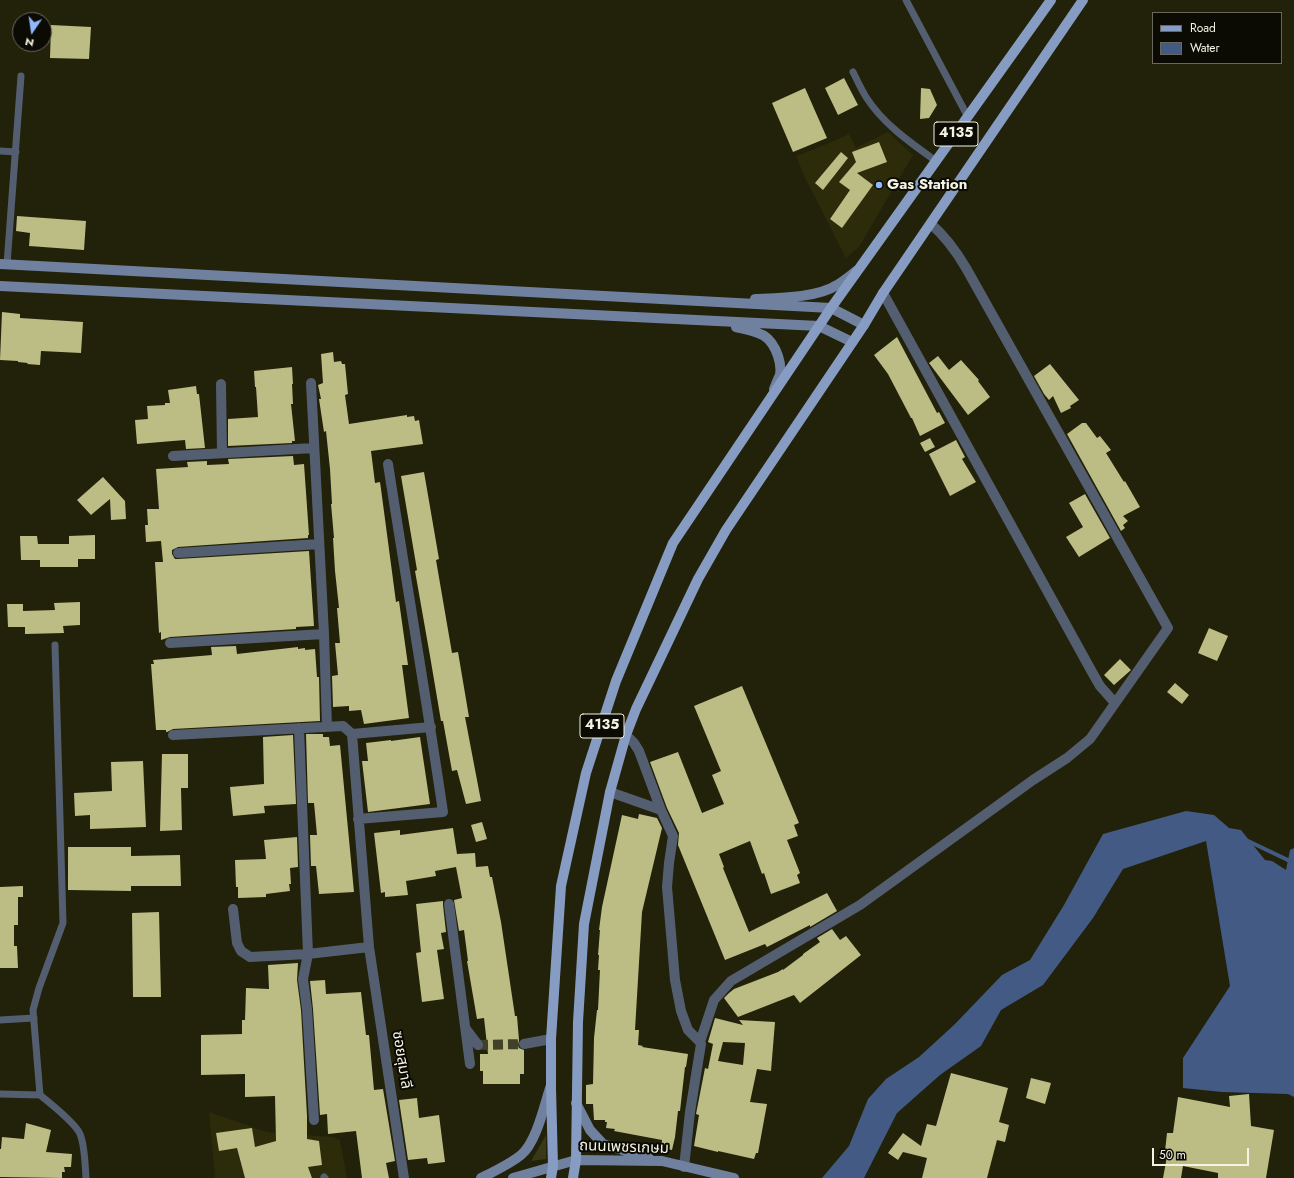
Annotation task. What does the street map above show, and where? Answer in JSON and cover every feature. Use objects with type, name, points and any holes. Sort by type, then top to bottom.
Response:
[{"type":"main road","name":"4135","points":[[551,1178],[553,1166],[551,1039],[561,886],[586,773],[616,681],[673,543],[831,308],[1051,0]]},
{"type":"main road","name":"4135","points":[[573,1178],[576,1160],[578,1022],[584,924],[610,792],[626,735],[636,709],[668,639],[705,566],[726,530],[864,325],[883,293],[1083,0]]},
{"type":"main road","points":[[4,264],[831,308],[864,325]]},
{"type":"main road","points":[[701,301],[786,297],[816,293],[836,286],[860,268]]},
{"type":"main road","points":[[0,286],[819,326],[852,342]]},
{"type":"main road","points":[[699,320],[752,330],[765,336],[775,345],[780,361],[780,373],[770,400]]},
{"type":"main road","points":[[481,1178],[522,1155],[535,1135],[551,1088]]},
{"type":"main road","points":[[576,1102],[590,1130],[603,1144],[662,1161]]},
{"type":"main road","name":"ถนนเพชรเกษม","points":[[513,1178],[576,1160],[662,1161],[734,1178]]},
{"type":"street","points":[[684,1167],[690,1112],[701,1044],[700,1042],[714,1000],[731,981],[860,905],[1033,780],[1067,758],[1090,739],[1168,628],[966,268],[952,246],[931,224]]},
{"type":"street","points":[[883,293],[1092,672],[1100,686],[1115,703]]},
{"type":"street","points":[[310,383],[324,634],[326,727]]},
{"type":"street","points":[[221,384],[222,453]]},
{"type":"street","points":[[173,456],[314,448]]},
{"type":"street","points":[[358,819],[443,812],[431,727],[388,464]]},
{"type":"street","points":[[178,553],[319,544]]},
{"type":"street","points":[[170,643],[324,634]]},
{"type":"street","points":[[173,735],[343,726],[352,734],[431,727]]},
{"type":"street","points":[[299,728],[308,954],[303,979],[307,1009],[314,1120]]},
{"type":"street","name":"ซอยสุมาลี","points":[[352,734],[369,947],[404,1178]]},
{"type":"street","points":[[626,735],[639,751],[661,810],[673,836],[667,887],[675,980],[681,1011],[688,1030],[700,1042]]},
{"type":"street","points":[[610,792],[661,810]]},
{"type":"street","points":[[449,904],[470,1064]]},
{"type":"street","points":[[232,909],[237,943],[241,951],[250,957],[308,954],[369,947]]},
{"type":"street","points":[[466,1029],[478,1045]]},
{"type":"street","points":[[524,1044],[551,1039]]},
{"type":"lane","points":[[906,0],[968,117]]},
{"type":"lane","points":[[853,72],[866,98],[881,116],[899,134],[936,161]]},
{"type":"lane","points":[[4,264],[16,152],[21,76]]},
{"type":"lane","points":[[0,151],[16,152]]},
{"type":"lane","points":[[40,1095],[33,1010],[39,988],[63,923],[55,645]]},
{"type":"lane","points":[[0,1020],[34,1018]]},
{"type":"lane","points":[[0,1094],[40,1095],[73,1124],[80,1134],[85,1157],[86,1178]]},
{"type":"shaded area","points":[[888,132],[913,155],[859,247],[846,258],[806,180],[796,156],[849,134],[856,148]]},
{"type":"shaded area","points":[[209,1112],[267,1132],[332,1137],[340,1140],[347,1178],[215,1178]]},
{"type":"shaded area","points":[[546,1135],[546,1159],[531,1161]]},
{"type":"water","points":[[1186,811],[1214,815],[1229,828],[1241,830],[1265,860],[1272,861],[1286,870],[1290,850],[1294,848],[1294,1097],[1288,1094],[1222,1092],[1183,1088],[1183,1058],[1230,986],[1206,841],[1123,869],[1093,918],[1043,985],[1001,1010],[981,1046],[940,1075],[897,1113],[864,1178],[822,1178],[849,1146],[868,1099],[886,1079],[919,1057],[955,1024],[1002,975],[1030,960],[1064,905],[1103,834]]},
{"type":"building","points":[[52,25],[91,27],[89,59],[50,58],[50,52],[52,52]]},
{"type":"building","points":[[844,78],[858,105],[838,115],[825,88]]},
{"type":"building","points":[[805,88],[827,138],[793,152],[772,103]]},
{"type":"building","points":[[921,88],[930,89],[937,105],[929,118],[920,119]]},
{"type":"building","points":[[879,142],[887,162],[857,173],[873,185],[842,228],[830,219],[850,190],[839,182],[856,162],[852,152]]},
{"type":"building","points":[[841,152],[848,158],[823,190],[815,183]]},
{"type":"building","points":[[17,216],[86,221],[84,250],[29,246],[30,233],[16,231]]},
{"type":"building","points":[[2,312],[20,314],[20,318],[83,322],[81,353],[41,351],[40,365],[27,364],[28,363],[18,361],[0,360]]},
{"type":"building","points":[[897,337],[937,413],[939,412],[945,423],[920,436],[888,374],[874,355]]},
{"type":"building","points":[[333,352],[334,362],[341,361],[342,364],[345,364],[348,394],[345,395],[349,424],[407,415],[407,417],[414,416],[415,421],[419,420],[423,444],[371,451],[375,483],[380,482],[396,602],[399,601],[408,665],[402,665],[409,718],[364,724],[361,710],[349,711],[349,706],[333,707],[332,676],[338,675],[335,643],[340,643],[337,608],[339,608],[335,571],[330,469],[326,431],[324,432],[319,399],[321,399],[318,385],[323,383],[321,354]]},
{"type":"building","points":[[938,356],[949,370],[961,360],[979,380],[978,381],[990,397],[968,415],[929,363]]},
{"type":"building","points":[[1050,364],[1079,400],[1070,406],[1071,408],[1061,413],[1053,396],[1049,400],[1034,376]]},
{"type":"building","points":[[292,367],[293,404],[291,404],[295,441],[292,441],[292,443],[228,446],[228,419],[258,417],[254,371]]},
{"type":"building","points":[[196,386],[197,394],[199,394],[205,448],[186,449],[185,440],[137,444],[135,420],[148,419],[147,406],[165,405],[165,403],[170,403],[168,390]]},
{"type":"building","points":[[1082,423],[1086,423],[1097,438],[1100,436],[1111,450],[1106,453],[1140,507],[1123,516],[1128,521],[1123,525],[1125,528],[1121,531],[1067,434]]},
{"type":"building","points":[[930,438],[935,447],[925,452],[920,443]]},
{"type":"building","points":[[956,440],[965,457],[962,459],[976,482],[950,496],[929,454]]},
{"type":"building","points":[[293,456],[294,465],[304,464],[308,538],[178,547],[172,550],[172,554],[175,559],[178,559],[309,551],[314,626],[296,627],[296,629],[170,637],[161,640],[161,632],[159,633],[155,562],[163,562],[161,541],[146,542],[145,525],[148,525],[147,509],[159,509],[156,469],[188,467],[187,462],[207,461],[207,465],[229,464],[228,459]]},
{"type":"building","points":[[424,472],[439,559],[436,560],[452,653],[458,652],[469,717],[465,717],[481,801],[466,804],[457,770],[452,771],[443,721],[441,721],[415,571],[417,570],[401,476]]},
{"type":"building","points":[[103,477],[125,501],[126,519],[111,520],[110,499],[91,515],[77,500]]},
{"type":"building","points":[[1085,494],[1110,538],[1079,557],[1066,537],[1083,527],[1069,503]]},
{"type":"building","points":[[95,535],[95,559],[78,559],[78,567],[40,567],[40,560],[21,560],[20,536],[37,536],[38,544],[69,544],[69,536]]},
{"type":"building","points":[[80,602],[80,625],[63,626],[64,633],[25,634],[25,627],[8,627],[7,604],[23,604],[23,611],[55,610],[54,603]]},
{"type":"building","points":[[1209,628],[1228,636],[1217,661],[1198,653]]},
{"type":"building","points":[[236,646],[237,654],[298,647],[298,649],[305,648],[305,650],[315,649],[317,677],[319,677],[320,721],[173,729],[167,732],[166,730],[156,730],[151,664],[154,664],[153,660],[212,655],[211,647]]},
{"type":"building","points":[[1120,659],[1131,670],[1114,685],[1104,675]]},
{"type":"building","points":[[1175,683],[1189,695],[1182,704],[1167,692]]},
{"type":"building","points":[[742,686],[799,823],[794,825],[798,836],[787,840],[800,873],[797,875],[800,883],[771,894],[764,873],[762,874],[750,841],[719,854],[724,867],[723,868],[749,932],[827,893],[837,911],[810,927],[810,925],[767,947],[765,944],[725,960],[678,845],[679,833],[667,808],[650,762],[678,752],[702,813],[724,804],[712,775],[721,771],[694,706]]},
{"type":"building","points":[[306,734],[323,734],[323,737],[329,737],[330,746],[340,745],[354,892],[319,894],[316,866],[311,866],[310,835],[317,835],[314,803],[308,803]]},
{"type":"building","points":[[293,735],[296,804],[264,806],[265,813],[233,816],[230,787],[264,784],[263,737]]},
{"type":"building","points":[[420,737],[430,804],[368,812],[362,761],[368,761],[366,743]]},
{"type":"building","points":[[162,754],[188,754],[188,788],[181,788],[182,830],[160,831]]},
{"type":"building","points":[[143,761],[146,827],[90,829],[90,815],[75,816],[74,793],[112,791],[111,762]]},
{"type":"building","points":[[639,814],[657,818],[662,828],[642,912],[635,1030],[639,1030],[638,1045],[643,1046],[642,1047],[688,1054],[680,1111],[678,1111],[672,1150],[661,1148],[662,1140],[614,1131],[615,1129],[606,1128],[607,1122],[605,1122],[605,1120],[594,1120],[593,1104],[586,1104],[586,1085],[593,1084],[594,1038],[598,1010],[600,970],[598,970],[599,930],[602,907],[622,815],[638,819]]},
{"type":"building","points":[[482,822],[487,839],[476,842],[471,825]]},
{"type":"building","points":[[453,828],[457,854],[475,853],[476,867],[488,866],[490,877],[492,877],[501,922],[515,1016],[517,1016],[518,1045],[519,1048],[524,1050],[524,1074],[520,1074],[520,1084],[483,1084],[483,1071],[480,1071],[480,1054],[488,1054],[484,1018],[477,1019],[467,961],[464,930],[459,931],[454,900],[462,898],[456,867],[435,871],[436,876],[406,881],[408,895],[385,897],[385,892],[381,893],[374,833],[400,830],[400,835]]},
{"type":"building","points":[[297,837],[298,867],[290,868],[290,891],[266,894],[266,897],[238,898],[235,860],[266,859],[264,840]]},
{"type":"building","points":[[68,847],[131,847],[131,856],[180,855],[181,886],[131,886],[131,891],[68,890]]},
{"type":"building","points":[[23,886],[23,897],[18,897],[18,925],[14,925],[14,946],[17,946],[18,968],[0,968],[0,887]]},
{"type":"building","points":[[443,901],[446,932],[441,933],[444,949],[437,950],[444,999],[422,1002],[416,953],[421,952],[416,904]]},
{"type":"building","points":[[159,912],[161,997],[133,997],[132,913]]},
{"type":"building","points":[[832,929],[840,940],[846,936],[861,955],[800,1003],[794,995],[738,1017],[724,998],[729,993],[734,989],[783,970],[820,942],[817,938]]},
{"type":"building","points":[[298,963],[297,980],[301,1010],[307,1139],[319,1141],[322,1165],[308,1167],[312,1178],[245,1178],[237,1148],[219,1151],[216,1133],[252,1128],[255,1147],[276,1141],[275,1096],[245,1097],[245,1074],[201,1075],[201,1035],[242,1034],[242,1020],[245,1020],[246,988],[269,989],[268,965]]},
{"type":"building","points":[[325,980],[326,994],[361,992],[366,1035],[369,1035],[374,1090],[383,1089],[395,1161],[386,1163],[389,1178],[362,1178],[356,1131],[328,1134],[327,1114],[320,1115],[310,981]]},
{"type":"building","points":[[715,1018],[743,1025],[739,1020],[775,1022],[771,1071],[757,1069],[750,1102],[767,1104],[758,1153],[756,1153],[754,1159],[694,1146],[699,1115],[696,1114],[705,1068],[708,1069],[713,1044],[708,1042]],"holes":[[[723,1042],[745,1043],[743,1065],[718,1061]]]},
{"type":"building","points":[[951,1073],[1008,1088],[999,1122],[1009,1125],[1005,1142],[997,1140],[987,1178],[922,1178],[927,1158],[903,1152],[898,1160],[888,1153],[903,1133],[921,1146],[927,1124],[936,1126]]},
{"type":"building","points":[[1031,1078],[1051,1083],[1045,1104],[1026,1098]]},
{"type":"building","points":[[1249,1094],[1251,1126],[1274,1130],[1266,1178],[1218,1178],[1218,1173],[1183,1166],[1181,1178],[1163,1178],[1168,1151],[1165,1151],[1167,1133],[1173,1133],[1178,1097],[1230,1107],[1229,1096]]},
{"type":"building","points":[[417,1098],[419,1118],[439,1115],[445,1162],[428,1164],[427,1158],[408,1160],[399,1100]]},
{"type":"building","points":[[26,1123],[51,1130],[46,1152],[72,1154],[71,1167],[64,1167],[65,1172],[62,1172],[62,1178],[0,1177],[0,1149],[2,1137],[24,1139]]},
{"type":"waterway","points":[[1248,841],[1294,863]]},
{"type":"tunnel","points":[[478,1045],[524,1044]]},
{"type":"place","name":"Gas Station","points":[[879,185]]}]
